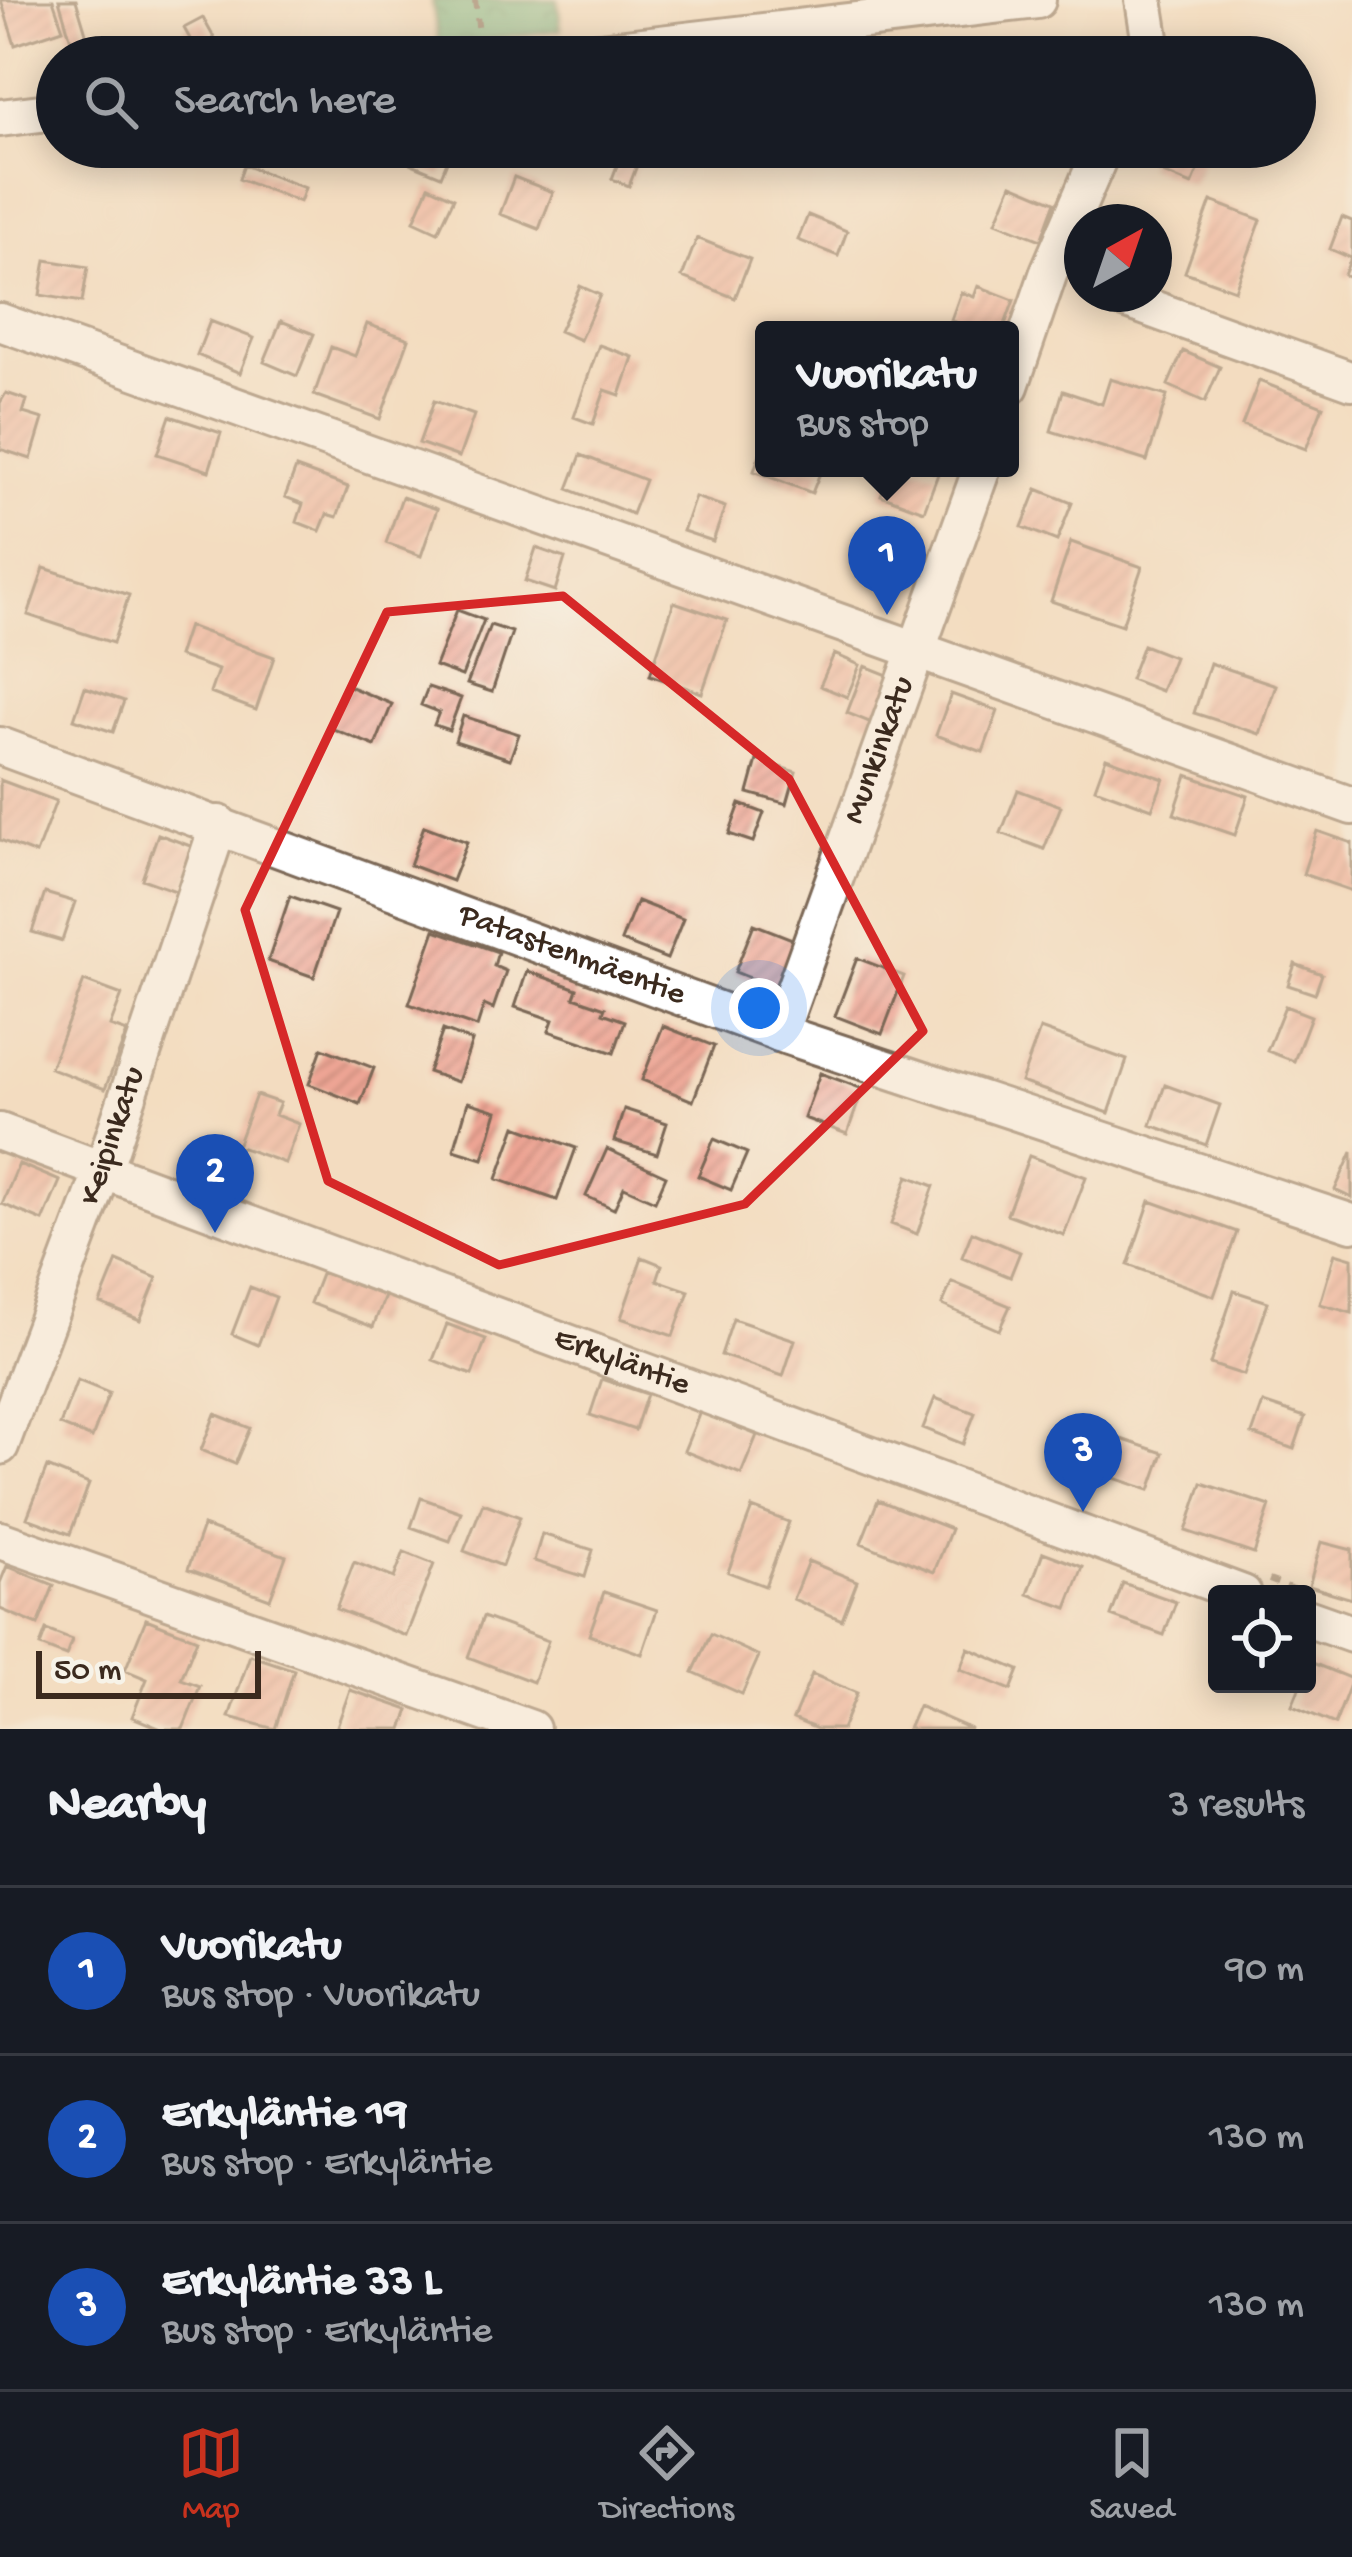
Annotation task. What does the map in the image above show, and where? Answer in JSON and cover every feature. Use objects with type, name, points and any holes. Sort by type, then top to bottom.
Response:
[{"type":"street","points":[[728,36],[1037,0]]},
{"type":"street","points":[[1144,0],[1150,36]]},
{"type":"street","points":[[0,118],[36,114]]},
{"type":"street","points":[[1087,204],[1097,168]]},
{"type":"street","points":[[1019,369],[1064,282]]},
{"type":"street","points":[[1161,312],[1352,381]]},
{"type":"street","points":[[0,322],[1352,806]]},
{"type":"street","name":"Munkinkatu","points":[[779,1033],[979,477]]},
{"type":"street","name":"Patastenmäentie","points":[[0,746],[779,1033],[1352,1223]]},
{"type":"street","name":"Keipinkatu","points":[[0,1446],[103,1170],[219,824]]},
{"type":"street","name":"Erkyläntie","points":[[0,1132],[1219,1585]]},
{"type":"street","points":[[0,1540],[531,1729]]},
{"type":"street","points":[[1316,1621],[1352,1634]]},
{"type":"path","points":[[476,0],[480,36]]},
{"type":"highlighted area","points":[[563,596],[789,779],[923,1031],[745,1204],[499,1265],[328,1181],[245,910],[387,612]]},
{"type":"green space","points":[[432,0],[558,0],[561,30],[515,36],[437,36]]},
{"type":"building","points":[[1,0],[53,0],[63,29],[15,45]]},
{"type":"building","points":[[59,0],[76,0],[87,36],[70,36]]},
{"type":"building","points":[[203,18],[213,36],[188,36],[184,28]]},
{"type":"building","points":[[243,168],[252,168],[305,188],[300,202],[239,179]]},
{"type":"building","points":[[422,168],[444,168],[441,176]]},
{"type":"building","points":[[616,168],[636,168],[629,186],[612,179]]},
{"type":"building","points":[[1151,168],[1199,168],[1192,185]]},
{"type":"building","points":[[514,177],[553,192],[539,229],[500,214]]},
{"type":"building","points":[[1012,184],[1055,202],[1041,240],[996,222]]},
{"type":"building","points":[[429,186],[454,198],[438,232],[414,221]]},
{"type":"building","points":[[1211,201],[1261,220],[1235,290],[1185,272]]},
{"type":"building","points":[[808,215],[847,231],[838,256],[798,240]]},
{"type":"building","points":[[1342,217],[1352,221],[1352,279],[1344,275],[1351,258],[1330,249]]},
{"type":"building","points":[[697,238],[750,259],[735,298],[682,277]]},
{"type":"building","points":[[46,260],[88,267],[82,302],[40,295]]},
{"type":"building","points":[[580,286],[600,295],[580,340],[559,331]]},
{"type":"building","points":[[978,286],[1014,300],[1006,321],[951,320],[961,292],[974,297]]},
{"type":"building","points":[[210,321],[254,338],[240,373],[197,355]]},
{"type":"building","points":[[281,321],[314,334],[297,376],[264,362]]},
{"type":"building","points":[[367,324],[409,339],[380,419],[314,395],[331,347],[355,356]]},
{"type":"building","points":[[599,345],[633,357],[620,395],[605,390],[593,424],[574,417]]},
{"type":"building","points":[[1183,351],[1220,367],[1205,402],[1168,385]]},
{"type":"building","points":[[1110,379],[1167,396],[1147,461],[1051,431],[1063,391],[1102,404]]},
{"type":"building","points":[[1259,381],[1323,406],[1306,449],[1242,425]]},
{"type":"building","points":[[6,393],[27,400],[23,413],[43,419],[31,459],[0,449],[0,403]]},
{"type":"building","points":[[434,401],[474,415],[459,457],[419,443]]},
{"type":"building","points":[[170,416],[221,433],[209,471],[157,454]]},
{"type":"building","points":[[581,455],[645,480],[632,514],[568,489]]},
{"type":"building","points":[[296,468],[348,487],[337,517],[327,514],[320,531],[297,522],[303,504],[285,497]]},
{"type":"building","points":[[770,477],[818,477],[812,493]]},
{"type":"building","points":[[888,477],[937,477],[924,511],[881,495]]},
{"type":"building","points":[[1037,489],[1072,503],[1057,541],[1022,527]]},
{"type":"building","points":[[402,497],[437,509],[421,556],[386,543]]},
{"type":"building","points":[[695,497],[725,507],[713,541],[683,531]]},
{"type":"building","points":[[1071,542],[1142,567],[1122,625],[1051,601]]},
{"type":"building","points":[[536,548],[565,558],[555,591],[525,581]]},
{"type":"building","points":[[44,568],[129,595],[113,643],[28,615]]},
{"type":"building","points":[[674,602],[727,620],[702,693],[650,675]]},
{"type":"building","points":[[457,610],[484,620],[462,676],[435,666]]},
{"type":"building","points":[[490,625],[512,632],[492,692],[467,684]]},
{"type":"building","points":[[188,626],[274,657],[256,710],[210,693],[218,670],[178,656]]},
{"type":"building","points":[[1143,645],[1174,657],[1161,691],[1130,679]]},
{"type":"building","points":[[834,654],[860,665],[847,697],[820,686]]},
{"type":"building","points":[[1210,663],[1276,685],[1260,734],[1194,713]]},
{"type":"building","points":[[865,666],[903,681],[884,728],[847,713]]},
{"type":"building","points":[[346,685],[392,704],[375,746],[328,727]]},
{"type":"building","points":[[85,687],[124,701],[113,732],[74,719]]},
{"type":"building","points":[[428,687],[461,698],[449,730],[434,725],[439,712],[421,705]]},
{"type":"building","points":[[951,694],[998,711],[983,752],[936,735]]},
{"type":"building","points":[[463,716],[519,734],[510,759],[455,741]]},
{"type":"building","points":[[1106,758],[1164,779],[1152,809],[1095,788]]},
{"type":"building","points":[[757,760],[796,772],[787,804],[748,793]]},
{"type":"building","points":[[1187,775],[1248,796],[1235,835],[1174,814]]},
{"type":"building","points":[[0,780],[56,801],[36,854],[0,840]]},
{"type":"building","points":[[1018,790],[1061,806],[1044,849],[1001,833]]},
{"type":"building","points":[[740,804],[764,813],[753,842],[729,834]]},
{"type":"building","points":[[424,826],[467,842],[452,881],[410,865]]},
{"type":"building","points":[[1317,831],[1352,843],[1352,891],[1303,874]]},
{"type":"building","points":[[158,834],[201,850],[184,894],[142,879]]},
{"type":"building","points":[[45,893],[75,902],[62,941],[32,932]]},
{"type":"building","points":[[290,896],[336,912],[314,977],[268,961]]},
{"type":"building","points":[[637,901],[683,919],[667,959],[621,941]]},
{"type":"building","points":[[754,924],[805,944],[785,992],[735,972]]},
{"type":"building","points":[[435,930],[498,952],[494,966],[506,971],[493,1009],[484,1005],[477,1027],[409,1004]]},
{"type":"building","points":[[857,958],[904,976],[882,1034],[835,1016]]},
{"type":"building","points":[[1295,964],[1322,974],[1315,994],[1288,985]]},
{"type":"building","points":[[527,971],[577,989],[574,997],[625,1021],[614,1053],[549,1031],[553,1020],[515,1007]]},
{"type":"building","points":[[84,981],[122,995],[110,1026],[127,1032],[105,1089],[50,1068]]},
{"type":"building","points":[[1285,1006],[1311,1016],[1294,1061],[1267,1051]]},
{"type":"building","points":[[663,1026],[714,1046],[693,1101],[642,1080]]},
{"type":"building","points":[[1040,1029],[1127,1060],[1109,1113],[1021,1082]]},
{"type":"building","points":[[443,1030],[472,1041],[458,1082],[428,1072]]},
{"type":"building","points":[[322,1048],[374,1068],[360,1104],[309,1084]]},
{"type":"building","points":[[820,1073],[863,1089],[847,1134],[804,1118]]},
{"type":"building","points":[[1165,1085],[1220,1105],[1206,1145],[1151,1125]]},
{"type":"building","points":[[256,1095],[280,1103],[275,1115],[299,1124],[285,1163],[237,1146]]},
{"type":"building","points":[[468,1102],[497,1111],[483,1159],[454,1150]]},
{"type":"building","points":[[624,1109],[667,1123],[657,1154],[614,1141]]},
{"type":"building","points":[[516,1126],[576,1148],[557,1200],[497,1179]]},
{"type":"building","points":[[714,1139],[747,1153],[731,1190],[698,1176]]},
{"type":"building","points":[[607,1149],[666,1176],[655,1201],[624,1187],[614,1209],[586,1196]]},
{"type":"building","points":[[1352,1152],[1352,1198],[1335,1190]]},
{"type":"building","points":[[1029,1156],[1086,1177],[1064,1235],[1007,1214]]},
{"type":"building","points":[[19,1164],[60,1181],[43,1221],[2,1204]]},
{"type":"building","points":[[908,1176],[934,1186],[917,1234],[891,1224]]},
{"type":"building","points":[[1150,1201],[1237,1232],[1214,1296],[1128,1265]]},
{"type":"building","points":[[972,1232],[1020,1252],[1010,1277],[962,1257]]},
{"type":"building","points":[[1335,1253],[1352,1258],[1352,1313],[1320,1304]]},
{"type":"building","points":[[642,1257],[662,1265],[657,1280],[689,1291],[673,1336],[621,1318]]},
{"type":"building","points":[[117,1261],[157,1278],[140,1320],[100,1303]]},
{"type":"building","points":[[322,1272],[385,1296],[373,1327],[310,1303]]},
{"type":"building","points":[[952,1282],[1010,1306],[999,1330],[942,1305]]},
{"type":"building","points":[[250,1287],[276,1297],[258,1345],[232,1334]]},
{"type":"building","points":[[1234,1291],[1268,1302],[1244,1375],[1210,1364]]},
{"type":"building","points":[[733,1319],[795,1340],[783,1376],[721,1355]]},
{"type":"building","points":[[447,1324],[486,1339],[472,1375],[433,1360]]},
{"type":"building","points":[[602,1379],[647,1394],[635,1430],[590,1415]]},
{"type":"building","points":[[77,1380],[109,1393],[92,1438],[60,1425]]},
{"type":"building","points":[[935,1398],[975,1413],[963,1444],[923,1428]]},
{"type":"building","points":[[1263,1403],[1305,1417],[1294,1449],[1252,1434]]},
{"type":"building","points":[[700,1412],[757,1435],[741,1474],[684,1451]]},
{"type":"building","points":[[215,1414],[250,1428],[235,1464],[201,1450]]},
{"type":"building","points":[[1076,1424],[1163,1453],[1150,1490],[1064,1461]]},
{"type":"building","points":[[47,1467],[89,1484],[70,1534],[27,1518]]},
{"type":"building","points":[[1202,1483],[1270,1506],[1254,1554],[1186,1531]]},
{"type":"building","points":[[421,1498],[461,1512],[450,1541],[411,1527]]},
{"type":"building","points":[[878,1500],[951,1529],[934,1572],[861,1543]]},
{"type":"building","points":[[483,1503],[520,1517],[502,1566],[464,1551]]},
{"type":"building","points":[[752,1508],[789,1522],[765,1586],[728,1572]]},
{"type":"building","points":[[203,1526],[286,1556],[270,1599],[188,1569]]},
{"type":"building","points":[[542,1534],[593,1550],[585,1577],[534,1561]]},
{"type":"building","points":[[1321,1542],[1352,1550],[1352,1599],[1309,1585]]},
{"type":"building","points":[[404,1552],[434,1564],[406,1636],[336,1609],[354,1562],[394,1578]]},
{"type":"building","points":[[1043,1552],[1083,1567],[1067,1608],[1028,1594]]},
{"type":"building","points":[[808,1561],[857,1581],[842,1620],[793,1599]]},
{"type":"building","points":[[7,1566],[54,1585],[38,1625],[0,1609],[0,1583]]},
{"type":"building","points":[[1123,1583],[1176,1602],[1164,1635],[1111,1616]]},
{"type":"building","points":[[604,1592],[657,1610],[642,1654],[589,1635]]},
{"type":"building","points":[[483,1617],[548,1641],[533,1682],[468,1657]]},
{"type":"building","points":[[146,1619],[197,1639],[181,1679],[200,1686],[183,1729],[161,1729],[132,1717],[147,1679],[125,1670]]},
{"type":"building","points":[[46,1630],[72,1640],[66,1656],[40,1646]]},
{"type":"building","points":[[711,1634],[759,1656],[742,1694],[693,1672]]},
{"type":"building","points":[[968,1648],[1019,1670],[1011,1690],[960,1669]]},
{"type":"building","points":[[250,1655],[294,1670],[275,1729],[229,1717]]},
{"type":"building","points":[[1316,1664],[1352,1679],[1335,1724],[1292,1706],[1297,1693],[1316,1693]]},
{"type":"building","points":[[812,1674],[857,1693],[842,1729],[817,1729],[793,1719]]},
{"type":"building","points":[[350,1690],[409,1710],[402,1729],[336,1729]]},
{"type":"building","points":[[918,1706],[971,1729],[908,1729]]},
{"type":"place","name":"Vuorikatu","points":[[887,615]]},
{"type":"place","name":"Erkyläntie 19","points":[[215,1233]]},
{"type":"place","name":"Erkyläntie 33 L","points":[[1083,1512]]}]
